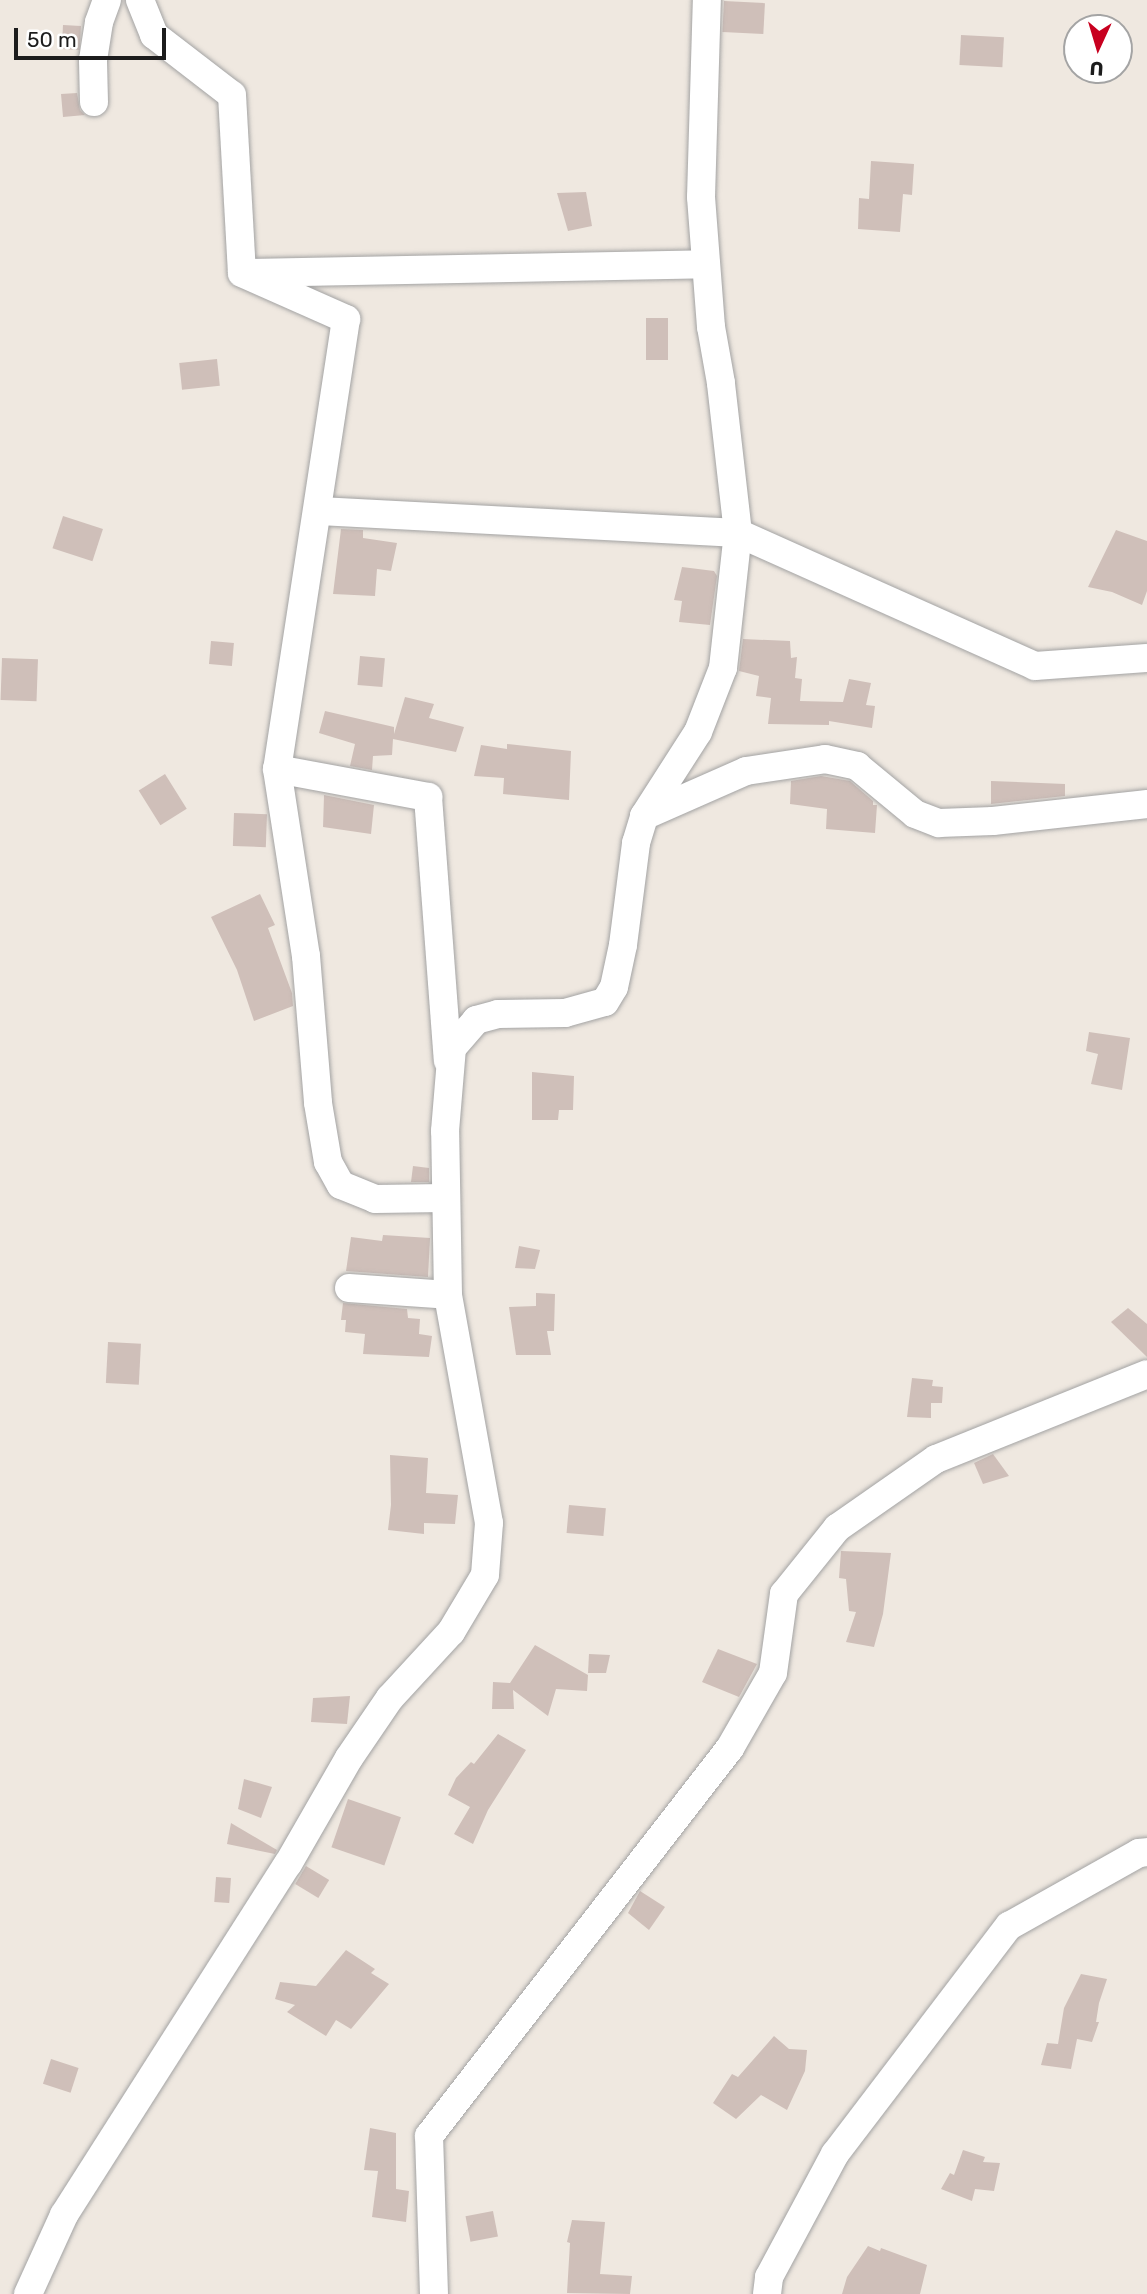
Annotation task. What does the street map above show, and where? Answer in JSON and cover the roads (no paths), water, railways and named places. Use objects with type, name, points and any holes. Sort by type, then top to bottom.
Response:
[{"type":"street","points":[[94,102],[93,60],[99,22],[107,0]]},
{"type":"street","points":[[140,0],[154,35],[232,95],[242,273]]},
{"type":"street","points":[[449,1066],[452,1048],[476,1020],[498,1014],[565,1013],[605,1002],[614,987],[621,956],[636,843],[644,816],[698,732],[723,668],[738,533],[721,383],[710,327],[701,197],[707,0]]},
{"type":"street","points":[[242,273],[706,264]]},
{"type":"street","points":[[242,273],[346,319],[319,510],[277,769],[306,956],[318,1103],[328,1162],[341,1185],[375,1199],[444,1198]]},
{"type":"street","points":[[319,510],[738,533],[1035,666],[1147,658]]},
{"type":"street","points":[[644,816],[746,771],[825,759],[857,766],[915,814],[939,823],[993,821],[1147,804]]},
{"type":"street","points":[[28,2294],[64,2215],[288,1864],[349,1758],[390,1698],[451,1632],[485,1575],[489,1523],[448,1295],[444,1198],[449,1066],[428,797],[277,769]]},
{"type":"street","points":[[349,1288],[448,1295]]},
{"type":"street","points":[[433,2294],[429,2137],[730,1748],[773,1673],[784,1594],[837,1528],[936,1459],[1147,1374]]},
{"type":"street","points":[[767,2294],[769,2277],[835,2154],[1009,1926],[1139,1853],[1147,1853]]}]
